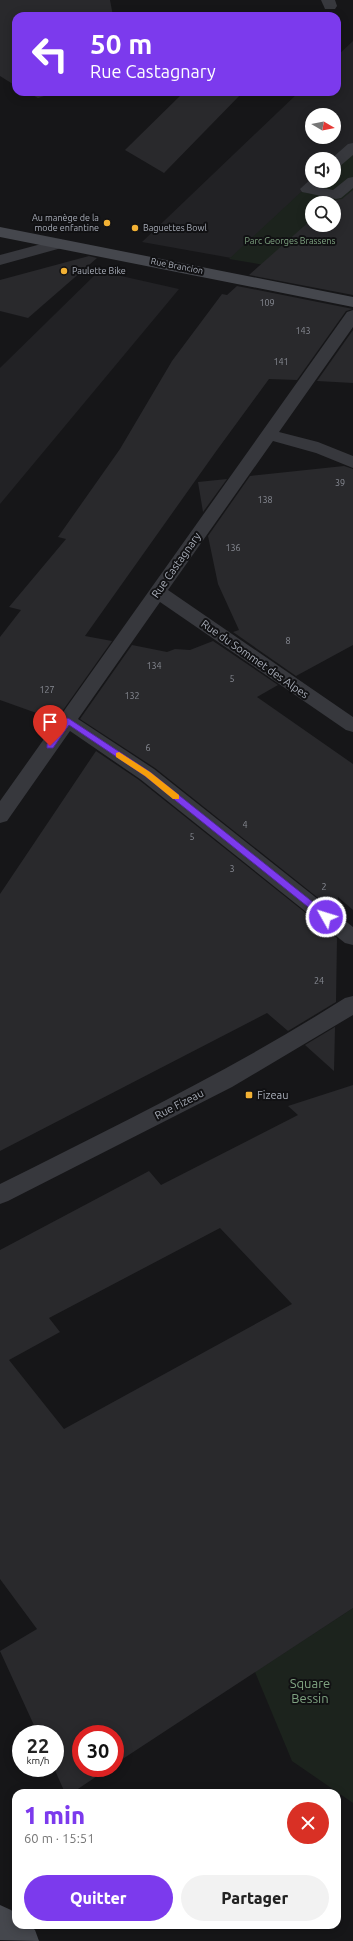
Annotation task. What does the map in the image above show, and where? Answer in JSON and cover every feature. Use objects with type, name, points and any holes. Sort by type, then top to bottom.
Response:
[{"type":"street","points":[[341,158],[353,147]]},
{"type":"street","points":[[308,188],[307,189],[336,196],[353,180]]},
{"type":"street","name":"Rue Brancion","points":[[0,232],[353,302]]},
{"type":"street","points":[[0,260],[60,244]]},
{"type":"street","name":"Rue Castagnary","points":[[0,816],[68,721],[157,591],[353,315]]},
{"type":"street","points":[[268,435],[310,444],[331,451],[353,463]]},
{"type":"street","name":"Rue du Sommet des Alpes","points":[[157,591],[353,726]]},
{"type":"street","points":[[68,721],[148,774],[353,938]]},
{"type":"street","name":"Rue Fizeau","points":[[0,1195],[233,1076],[306,1035],[353,1004]]},
{"type":"street","points":[[0,1920],[24,1941]]},
{"type":"shaded area","points":[[353,41],[353,149],[341,155],[341,152],[305,152],[305,188],[237,259],[142,242],[295,96],[341,96],[341,52]]},
{"type":"shaded area","points":[[99,271],[179,289],[0,504],[0,368]]},
{"type":"green space","name":"Parc Georges Brassens","points":[[353,143],[353,268],[342,278],[229,259],[305,188],[341,188],[341,154]]},
{"type":"green space","name":"Square Bessin","points":[[353,1608],[353,1803],[341,1795],[341,1789],[333,1789],[292,1761],[255,1672]]},
{"type":"building","points":[[0,0],[110,0],[112,12],[12,12],[12,84],[0,76]]},
{"type":"building","points":[[180,96],[239,96],[164,173],[125,150]]},
{"type":"building","points":[[353,190],[353,295],[249,275],[305,225],[305,232],[341,232],[342,199]]},
{"type":"building","points":[[89,256],[97,258],[28,318],[0,311],[0,280]]},
{"type":"building","points":[[237,286],[353,309],[346,311],[297,380],[269,379],[217,450],[85,636],[112,641],[56,720],[0,700],[0,637],[21,610],[9,607],[66,539],[58,537],[120,449],[172,361],[222,294],[227,295]]},
{"type":"building","points":[[353,330],[353,383],[317,381]]},
{"type":"building","points":[[344,466],[353,469],[353,645],[296,676],[233,632],[239,630],[218,584],[208,536],[250,476]]},
{"type":"building","points":[[227,479],[203,512],[198,482]]},
{"type":"building","points":[[213,641],[278,685],[257,697],[353,764],[353,910],[338,897],[337,913],[155,768],[80,719],[132,645],[167,652],[175,649],[190,650]]},
{"type":"building","points":[[96,751],[139,780],[337,938],[336,1002],[288,1031],[267,1013],[0,1151],[0,894]]},
{"type":"building","points":[[335,1027],[334,1071],[305,1045]]},
{"type":"building","points":[[353,1085],[353,1608],[124,1758],[124,1725],[72,1725],[72,1777],[96,1777],[78,1789],[63,1789],[58,1777],[64,1777],[64,1725],[34,1725],[0,1651],[37,1629],[0,1579],[0,1250],[149,1171],[161,1185],[298,1115],[288,1106]],"holes":[[[220,1228],[292,1304],[64,1429],[9,1360],[60,1332],[49,1318]]]},
{"type":"slow traffic","points":[[119,755],[148,774],[176,797]]},
{"type":"place","name":"Au manège de la mode enfantine","points":[[107,223]]},
{"type":"place","name":"Baguettes Bowl","points":[[135,228]]},
{"type":"place","name":"Paulette Bike","points":[[64,271]]},
{"type":"place","name":"Fizeau","points":[[249,1095]]},
{"type":"route","points":[[50,746],[68,721],[148,774],[326,917]]}]
